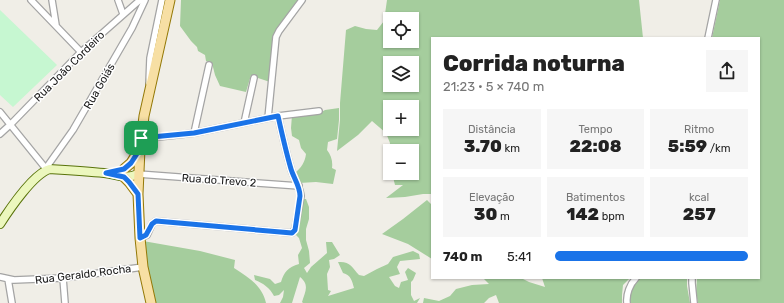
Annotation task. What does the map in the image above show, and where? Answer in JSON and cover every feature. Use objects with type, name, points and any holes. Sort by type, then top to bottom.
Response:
[{"type":"main road","points":[[151,303],[143,266],[140,238],[138,174],[144,116],[170,0]]},
{"type":"main road","points":[[138,194],[124,173],[140,149]]},
{"type":"street","points":[[33,0],[81,52]]},
{"type":"street","points":[[52,0],[56,25]]},
{"type":"street","points":[[118,0],[123,14]]},
{"type":"street","name":"Rua João Cordeiro","points":[[0,134],[81,52],[140,0]]},
{"type":"street","name":"Rua Goiás","points":[[0,224],[13,204],[36,178],[48,169],[73,130],[132,28],[145,0]]},
{"type":"street","points":[[149,91],[148,76],[150,58],[162,0]]},
{"type":"street","points":[[268,118],[276,37],[302,0]]},
{"type":"street","points":[[708,37],[716,0]]},
{"type":"street","points":[[194,133],[209,65]]},
{"type":"street","points":[[244,123],[254,78]]},
{"type":"street","points":[[141,138],[194,133],[278,116],[319,111]]},
{"type":"street","points":[[0,112],[48,169],[106,173],[124,173],[132,170],[138,174]]},
{"type":"street","points":[[140,238],[146,235],[152,224],[156,221],[292,233],[295,230],[300,196],[299,186],[292,170],[278,116]]},
{"type":"street","name":"Rua do Trevo 2","points":[[138,174],[299,186]]},
{"type":"street","name":"Rua Geraldo Rocha","points":[[0,277],[14,280],[63,278],[143,266]]},
{"type":"street","points":[[63,278],[65,303]]},
{"type":"street","points":[[8,279],[12,303]]},
{"type":"street","points":[[627,303],[626,300],[628,292],[635,279]]},
{"type":"street","points":[[692,279],[694,303]]},
{"type":"green space","points":[[181,0],[298,0],[274,35],[270,82],[251,75],[246,92],[220,86],[212,63],[206,61],[205,55],[198,51],[197,47],[180,26]]},
{"type":"green space","points":[[387,0],[639,0],[643,37],[431,37],[431,194],[386,198],[403,185],[395,185],[394,180],[419,180],[419,144],[390,144],[387,136],[419,136],[419,100],[383,100],[383,130],[372,121],[358,135],[337,151],[346,30],[355,26],[377,30],[383,22],[383,48],[419,48],[419,12],[385,12]]},
{"type":"green space","points":[[720,0],[784,0],[784,303],[698,303],[696,293],[697,279],[760,279],[760,37],[712,37]]},
{"type":"green space","points":[[0,10],[57,65],[13,107],[0,95]]},
{"type":"green space","points":[[339,108],[337,139],[328,142],[327,150],[330,154],[332,168],[336,170],[333,184],[316,182],[299,183],[295,173],[305,160],[306,154],[301,148],[299,140],[292,136],[292,115],[311,113],[318,114],[325,110]]},
{"type":"green space","points":[[303,199],[306,199],[309,207],[306,240],[310,263],[304,268],[307,273],[311,267],[327,253],[326,242],[332,242],[340,255],[329,260],[330,267],[327,274],[328,290],[331,291],[328,296],[354,288],[351,279],[348,275],[343,273],[338,262],[345,262],[359,275],[364,276],[388,264],[393,257],[413,251],[419,254],[420,259],[400,261],[397,267],[400,274],[389,277],[395,286],[399,288],[401,282],[408,280],[405,272],[408,268],[416,273],[411,282],[411,295],[414,301],[420,298],[417,303],[303,303],[306,286],[300,277],[292,303],[280,303],[284,290],[279,295],[274,296],[266,286],[255,280],[254,275],[270,279],[275,284],[281,282],[289,268],[299,264],[298,255],[302,248],[299,238],[296,235]]},
{"type":"green space","points":[[427,200],[431,204],[431,258],[408,244],[382,234]]},
{"type":"green space","points":[[143,241],[200,251],[235,260],[234,268],[254,282],[261,291],[266,303],[153,303]]},
{"type":"green space","points":[[484,279],[523,279],[545,287],[542,279],[629,279],[623,285],[622,303],[499,303],[496,295],[489,298],[484,303],[423,303],[424,298],[439,301],[450,296],[456,289],[472,285],[489,284]]},
{"type":"green space","points":[[638,279],[687,279],[690,303],[628,303],[635,283]]},
{"type":"route","points":[[278,116],[292,170],[300,191],[295,230],[290,233],[156,221],[152,224],[148,234],[140,238],[138,194],[124,177],[106,173],[124,169],[131,163],[140,149],[141,138],[194,133],[278,116]]}]
